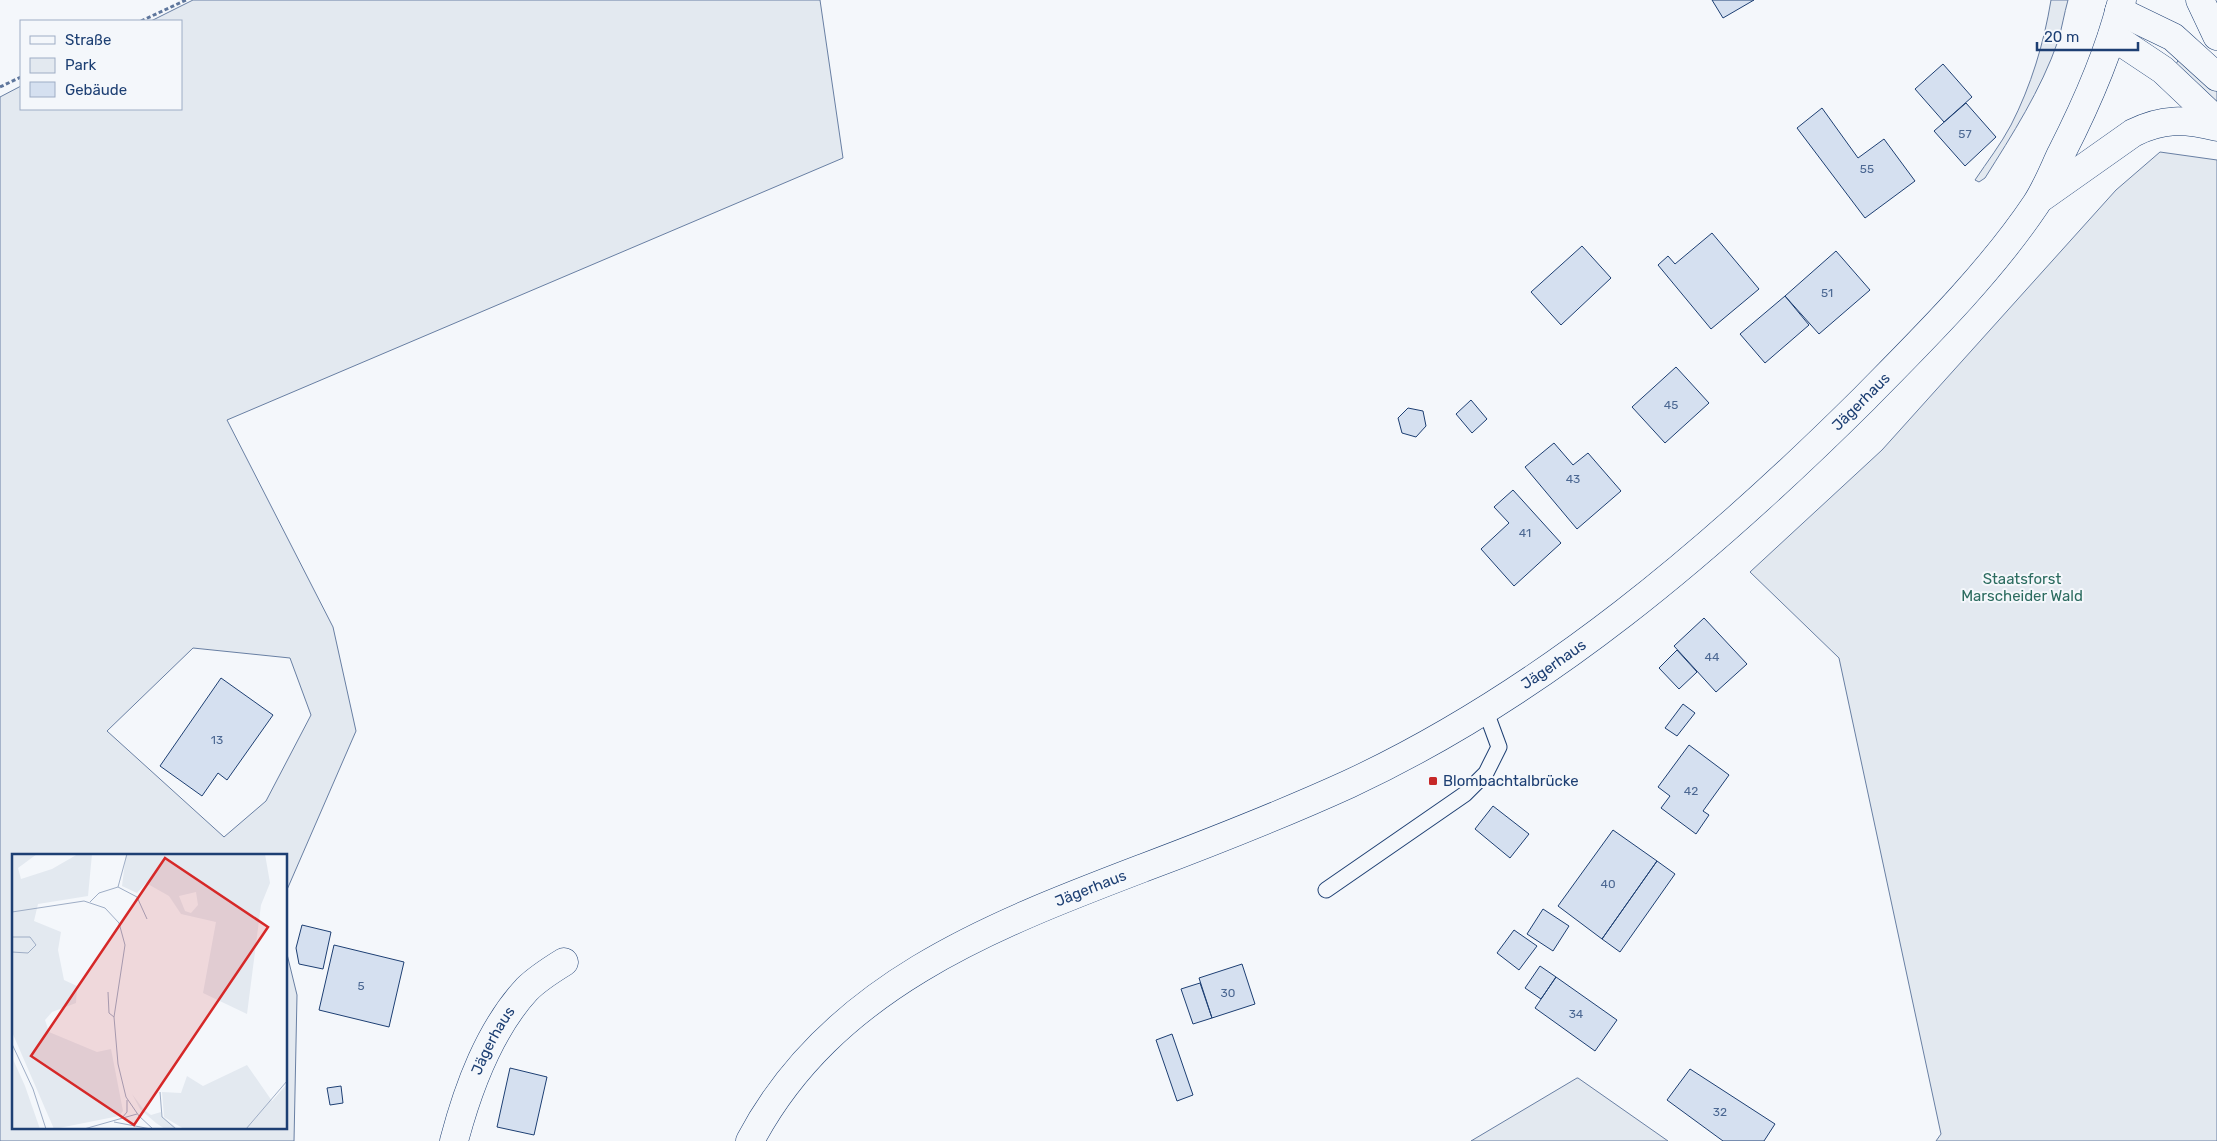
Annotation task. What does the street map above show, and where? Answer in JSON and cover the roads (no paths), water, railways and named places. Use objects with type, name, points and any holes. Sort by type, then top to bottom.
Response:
[{"type":"main road","points":[[2200,0],[2217,36]]},
{"type":"main road","points":[[2118,16],[2173,37],[2217,77]]},
{"type":"main road","points":[[2118,16],[2163,70],[2217,121]]},
{"type":"main road","name":"Jägerhaus","points":[[750,1141],[788,1085],[834,1033],[878,994],[923,965],[1016,918],[1242,830],[1352,782],[1407,754],[1485,709],[1613,621],[1709,543],[1764,495],[1861,402],[1945,314],[2001,250],[2038,201],[2088,101],[2118,16]]},
{"type":"main road","points":[[2038,201],[2133,133],[2148,126],[2178,120],[2217,127]]},
{"type":"main road","name":"Jägerhaus","points":[[454,1141],[463,1107],[491,1042],[505,1017],[527,989],[564,962]]},
{"type":"lane","points":[[1326,890],[1465,794],[1486,773],[1499,747],[1485,709]]},
{"type":"place","name":"Blombachtalbrücke","points":[[1433,781]]},
{"type":"park label","name":"Staatsforst Marscheider Wald","points":[[2022,588]]}]
